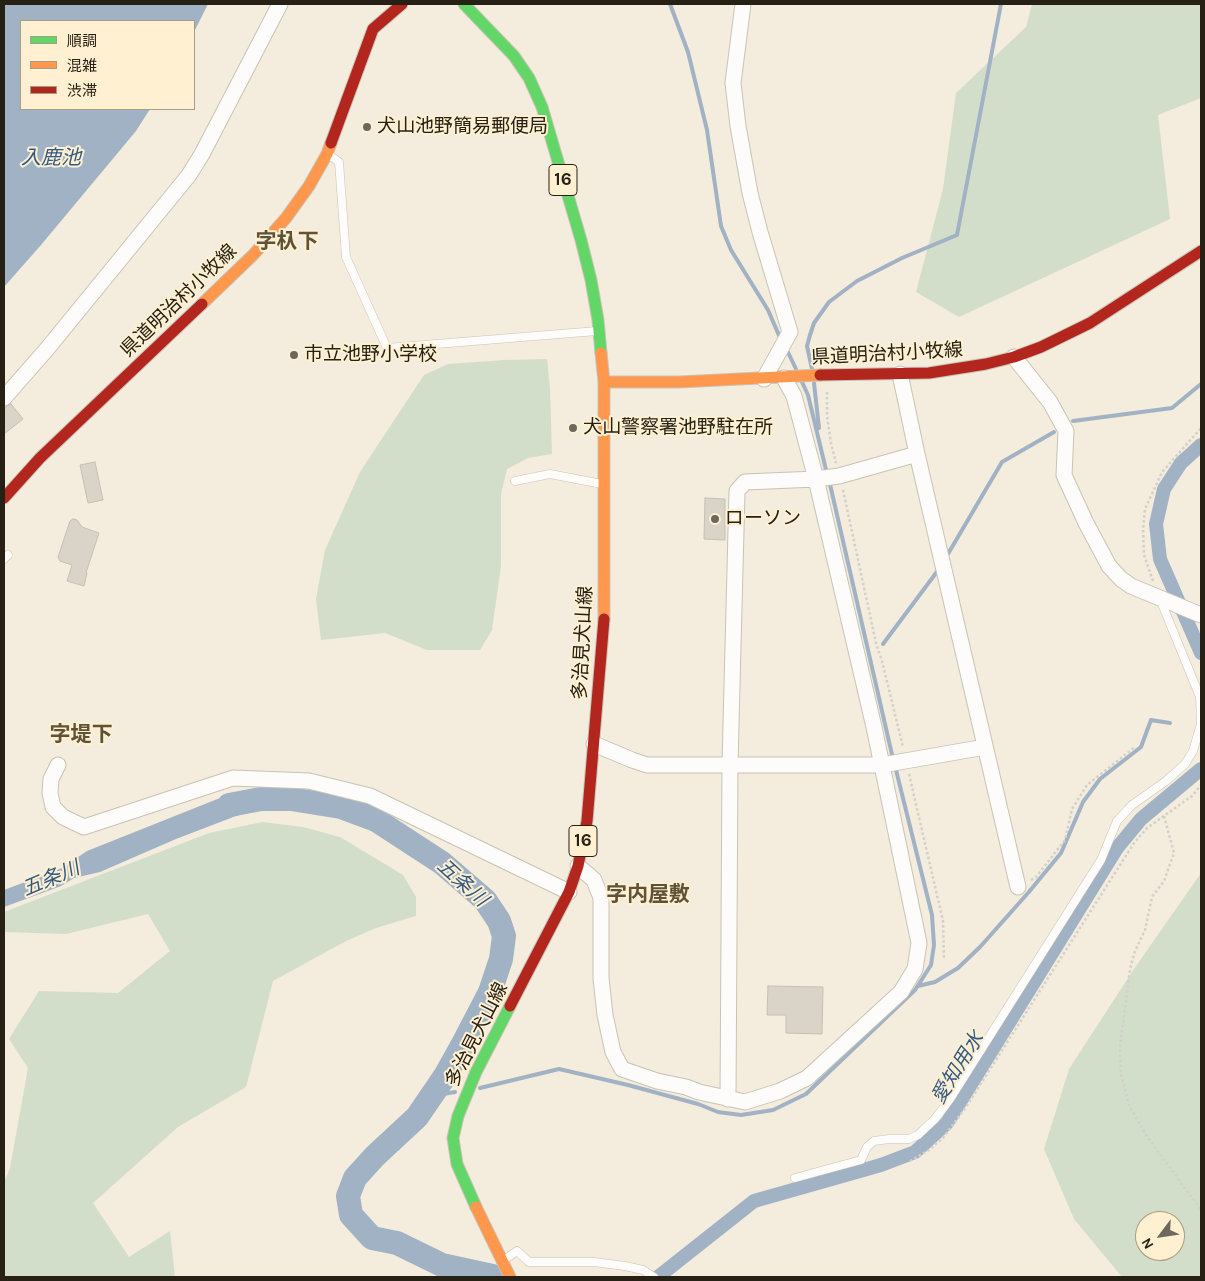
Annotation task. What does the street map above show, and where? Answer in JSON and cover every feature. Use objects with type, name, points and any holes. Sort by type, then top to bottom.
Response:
[{"type":"main road","name":"県道明治村小牧線","points":[[4,498],[40,458],[270,237],[298,203],[327,154],[370,35],[377,24],[402,4]]},
{"type":"main road","name":"多治見犬山線","points":[[464,4],[514,56],[529,78],[542,108],[591,280],[604,382],[604,619],[587,821],[578,866],[569,892],[476,1072],[458,1116],[453,1138],[457,1164],[473,1202],[510,1277]]},
{"type":"main road","points":[[370,35],[376,12]]},
{"type":"main road","name":"県道明治村小牧線","points":[[604,382],[679,382],[822,375],[900,374],[957,369],[1014,357],[1090,324],[1201,251]]},
{"type":"street","points":[[4,398],[47,349],[189,175],[202,154],[280,4]]},
{"type":"street","points":[[743,4],[733,83],[738,126],[754,208],[790,332],[764,379]]},
{"type":"street","points":[[1014,357],[1050,402],[1066,431],[1064,475],[1086,523],[1109,566],[1131,586],[1199,614]]},
{"type":"street","points":[[900,374],[942,564],[1018,887]]},
{"type":"street","points":[[578,866],[594,880],[602,898],[601,978],[605,1015],[613,1052],[622,1069],[657,1082],[686,1087],[699,1092],[745,1102],[780,1091],[807,1078],[901,992],[915,969],[919,943],[884,765],[818,479],[794,396],[786,378]]},
{"type":"street","points":[[728,1099],[730,764],[737,491],[745,482],[818,479],[838,476],[917,454]]},
{"type":"street","points":[[594,744],[647,765],[884,765],[985,747]]},
{"type":"street","points":[[58,765],[52,779],[50,793],[53,807],[62,817],[84,827],[233,778],[309,781],[370,796],[569,892]]},
{"type":"lane","points":[[327,154],[339,162],[346,257],[387,348],[599,331]]},
{"type":"lane","points":[[515,481],[550,474],[604,484]]},
{"type":"lane","points":[[795,1178],[861,1160],[867,1146],[874,1141],[890,1139],[909,1140],[918,1135],[935,1119],[950,1099],[1101,860],[1117,821],[1132,806],[1166,781],[1184,764],[1193,751],[1201,724],[1200,697],[1163,600]]},
{"type":"lane","points":[[502,1261],[517,1251],[529,1262],[594,1262],[643,1270],[654,1277]]},
{"type":"path","points":[[822,375],[828,394],[827,416],[838,476],[943,922],[944,959]]},
{"type":"path","points":[[1163,600],[1144,555],[1143,529],[1145,508],[1162,472],[1201,428]]},
{"type":"path","points":[[1018,887],[1036,878],[1065,840],[1072,809],[1087,785],[1135,747]]},
{"type":"path","points":[[910,1160],[929,1150],[943,1138],[966,1107],[1134,843],[1147,828],[1192,796],[1201,785]]},
{"type":"path","points":[[1164,816],[1174,854],[1164,881],[1152,897],[1146,930],[1135,951],[1130,969],[1120,1047],[1121,1074],[1130,1105],[1146,1135],[1201,1210]]},
{"type":"green space","points":[[1032,4],[1201,4],[1201,98],[1158,115],[1170,219],[959,317],[916,292],[943,189],[956,93],[1026,27]]},
{"type":"green space","points":[[547,359],[552,454],[528,458],[507,469],[501,494],[501,566],[492,630],[480,650],[427,650],[385,633],[321,640],[316,599],[325,550],[360,472],[424,375],[448,364]]},
{"type":"green space","points":[[263,822],[303,827],[340,837],[403,875],[416,897],[416,916],[376,928],[346,941],[273,981],[246,1087],[178,1127],[93,1203],[129,1257],[170,1231],[175,1277],[4,1277],[4,1183],[10,1168],[28,1068],[9,1039],[39,991],[118,993],[170,951],[148,914],[66,934],[4,932],[4,912],[209,833]]},
{"type":"green space","points":[[1201,873],[1201,1277],[1122,1277],[1074,1219],[1044,1149],[1069,1069],[1134,969]]},
{"type":"water","name":"入鹿池","points":[[4,4],[208,4],[195,30],[195,20],[20,20],[20,110],[149,110],[136,131],[4,287]]},
{"type":"water","points":[[259,790],[261,810],[236,816],[176,839],[100,872],[74,878],[61,886],[4,907],[4,890],[62,868],[87,851],[220,798]]},
{"type":"building","points":[[11,404],[23,419],[4,434],[4,408]]},
{"type":"building","points":[[95,462],[103,500],[88,503],[80,465]]},
{"type":"building","name":"ローソン","points":[[705,498],[725,499],[725,540],[704,539]]},
{"type":"building","points":[[73,519],[77,520],[82,527],[99,533],[86,573],[84,586],[67,581],[72,565],[60,561],[58,557],[70,521]]},
{"type":"building","points":[[768,986],[823,987],[822,1034],[786,1033],[786,1015],[767,1015]]},
{"type":"waterway","points":[[670,4],[688,52],[707,130],[721,226],[731,250],[768,310],[781,340]]},
{"type":"waterway","points":[[812,369],[807,346],[814,323],[829,302],[857,281],[902,258],[957,235],[1001,4]]},
{"type":"waterway","points":[[786,348],[796,369]]},
{"type":"waterway","points":[[802,382],[808,395],[827,474]]},
{"type":"waterway","points":[[814,383],[819,428]]},
{"type":"waterway","points":[[1073,421],[1172,408],[1201,384]]},
{"type":"waterway","points":[[945,559],[1002,462],[1054,432]]},
{"type":"waterway","name":"愛知用水","points":[[1201,445],[1181,463],[1164,489],[1156,524],[1160,559],[1201,653]]},
{"type":"waterway","points":[[829,480],[893,759]]},
{"type":"waterway","points":[[883,644],[939,569]]},
{"type":"waterway","points":[[918,986],[935,982],[958,968],[980,947],[1061,853],[1083,802],[1100,779],[1141,747],[1151,720],[1170,723]]},
{"type":"waterway","points":[[480,1088],[559,1069],[628,1085],[698,1104],[718,1112],[741,1115],[773,1110],[806,1094],[915,990],[931,965],[934,945],[932,915],[895,766]]},
{"type":"waterway","name":"愛知用水","points":[[658,1277],[754,1201],[881,1165],[915,1152],[947,1123],[1117,848],[1141,819],[1201,769]]},
{"type":"waterway","name":"五条川","points":[[229,805],[261,799],[291,799],[341,807],[376,820],[442,863],[485,900],[499,921],[504,936],[501,959],[490,992],[464,1042],[445,1076],[417,1117],[375,1156],[355,1178],[348,1196],[351,1215],[372,1238],[397,1243],[442,1265],[497,1277]]},
{"type":"waterway","points":[[432,1096],[455,1092]]},
{"type":"traffic: fast","points":[[464,4],[514,56],[529,78],[542,107],[591,280],[598,320],[601,353]]},
{"type":"traffic: fast","points":[[476,1207],[457,1164],[453,1138],[458,1116],[476,1072],[510,1006]]},
{"type":"traffic: slow","points":[[202,304],[253,255],[286,218],[309,186],[331,143]]},
{"type":"traffic: slow","points":[[601,353],[604,382],[604,619]]},
{"type":"traffic: slow","points":[[604,382],[679,382],[820,375]]},
{"type":"traffic: slow","points":[[476,1207],[510,1277]]},
{"type":"traffic: jam","points":[[331,143],[373,29],[402,4]]},
{"type":"traffic: jam","points":[[820,375],[929,373],[986,364],[1014,357],[1041,347],[1090,323],[1201,251]]},
{"type":"traffic: jam","points":[[4,498],[40,458],[202,304]]},
{"type":"traffic: jam","points":[[510,1006],[569,892],[578,866],[587,821],[604,619]]},
{"type":"place","name":"犬山池野簡易郵便局","points":[[367,127]]},
{"type":"place","name":"市立池野小学校","points":[[294,355]]},
{"type":"place","name":"犬山警察署池野駐在所","points":[[573,428]]},
{"type":"place","name":"ローソン","points":[[715,519]]},
{"type":"district","name":"字杁下","points":[[287,242]]},
{"type":"district","name":"字堤下","points":[[81,735]]},
{"type":"district","name":"字内屋敷","points":[[648,895]]}]
